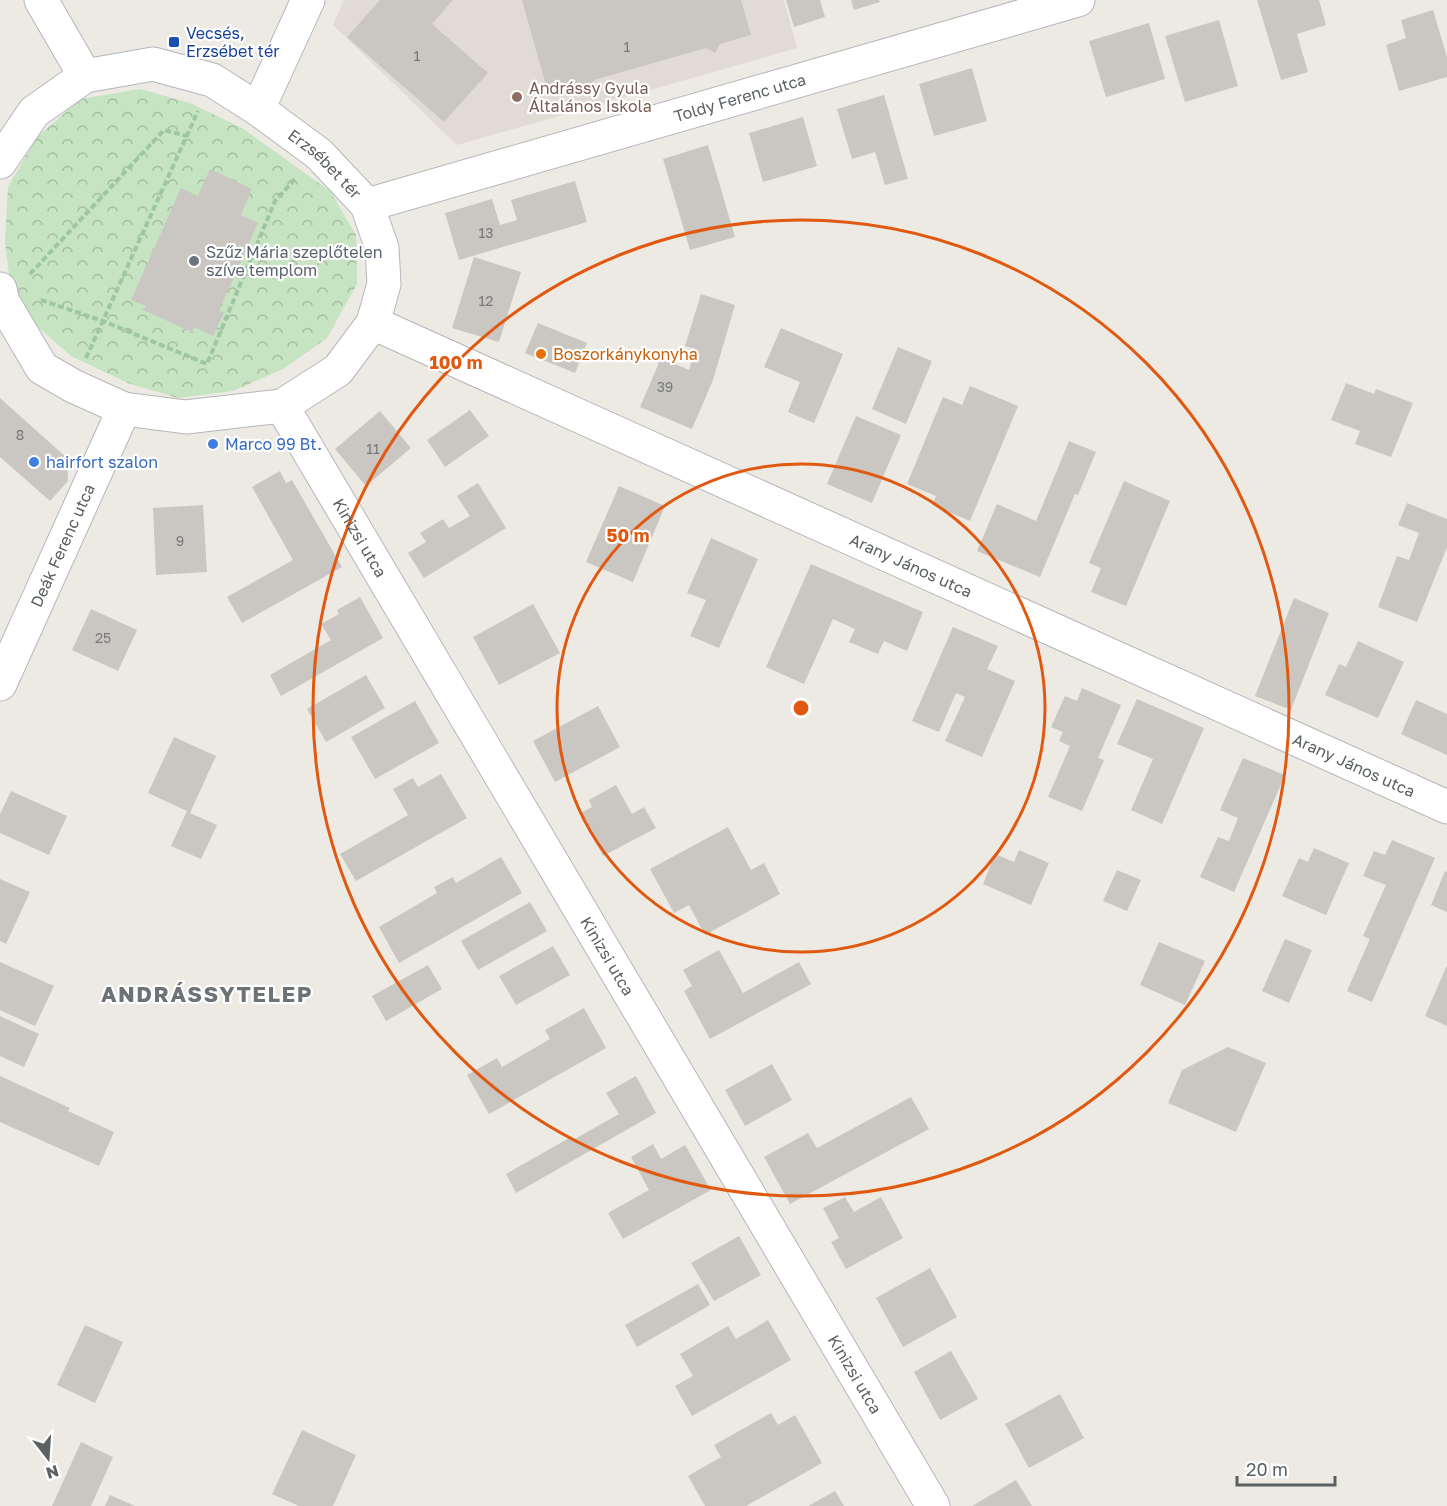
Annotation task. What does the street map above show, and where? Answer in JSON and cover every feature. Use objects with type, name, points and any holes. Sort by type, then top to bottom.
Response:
[{"type":"street","points":[[41,0],[85,76]]},
{"type":"street","points":[[258,109],[308,0]]},
{"type":"street","name":"Toldy Ferenc utca","points":[[367,205],[1078,0]]},
{"type":"street","name":"Erzsébet tér","points":[[0,162],[34,112],[85,76],[153,64],[212,80],[258,109],[319,154],[367,205],[382,248],[384,284],[373,323],[338,370],[282,406],[186,417],[124,409],[73,386],[42,368],[4,296]]},
{"type":"street","name":"Arany János utca","points":[[373,323],[1447,807]]},
{"type":"street","name":"Kinizsi utca","points":[[282,406],[933,1506]]},
{"type":"street","name":"Deák Ferenc utca","points":[[0,684],[124,409]]},
{"type":"path","points":[[73,386],[212,80]]},
{"type":"path","points":[[188,136],[164,130],[4,296],[103,321],[207,364],[275,201],[319,154]]},
{"type":"shaded area","name":"Andrássy Gyula Általános Iskola","points":[[344,0],[784,0],[797,48],[457,145],[333,25]]},
{"type":"green space","points":[[140,89],[190,103],[242,128],[330,191],[356,235],[357,284],[327,338],[283,369],[233,391],[178,398],[128,383],[71,356],[37,326],[10,283],[5,242],[8,187],[37,137],[81,99]]},
{"type":"building","points":[[380,0],[453,0],[432,24],[488,73],[444,122],[347,37]]},
{"type":"building","points":[[522,0],[741,0],[751,35],[720,44],[715,53],[706,48],[594,80],[588,89],[580,85],[548,93]]},
{"type":"building","points":[[786,0],[820,0],[825,17],[794,27]]},
{"type":"building","points":[[851,0],[879,0],[880,2],[854,10]]},
{"type":"building","points":[[1257,0],[1319,0],[1326,25],[1297,34],[1308,72],[1281,80]]},
{"type":"building","points":[[1433,10],[1447,57],[1447,77],[1399,91],[1386,45],[1406,38],[1401,20]]},
{"type":"building","points":[[1219,20],[1238,86],[1185,102],[1165,36]]},
{"type":"building","points":[[1149,23],[1165,79],[1106,97],[1089,41]]},
{"type":"building","points":[[972,68],[987,121],[934,136],[919,84]]},
{"type":"building","points":[[884,95],[908,179],[885,185],[875,152],[852,159],[837,109]]},
{"type":"building","points":[[803,117],[817,166],[763,182],[749,133]]},
{"type":"building","points":[[708,145],[735,237],[690,250],[663,159]]},
{"type":"building","name":"Szűz Mária szeplőtelen szíve templom","points":[[210,169],[252,189],[241,215],[258,223],[219,311],[224,313],[213,336],[194,327],[192,332],[143,310],[146,306],[131,300],[181,188],[198,196]]},
{"type":"building","points":[[575,181],[587,222],[459,260],[445,213],[492,199],[500,225],[517,220],[511,200]]},
{"type":"building","points":[[474,257],[521,272],[499,342],[452,328]]},
{"type":"building","points":[[701,294],[735,305],[713,380],[692,429],[640,407],[661,358],[689,370],[695,349],[685,346]]},
{"type":"building","points":[[538,323],[587,343],[575,373],[525,353]]},
{"type":"building","points":[[781,328],[843,354],[814,423],[788,412],[800,382],[764,367]]},
{"type":"building","points":[[898,347],[932,361],[906,424],[872,409]]},
{"type":"building","points":[[1346,383],[1374,394],[1376,389],[1413,403],[1391,457],[1355,444],[1360,431],[1331,420]]},
{"type":"building","points":[[970,386],[1018,406],[970,521],[932,505],[936,496],[907,484],[943,397],[962,405]]},
{"type":"building","points":[[0,398],[67,458],[68,481],[50,501],[0,457]]},
{"type":"building","points":[[470,410],[489,436],[445,467],[427,440]]},
{"type":"building","points":[[380,411],[411,448],[366,486],[335,449]]},
{"type":"building","points":[[856,416],[901,435],[872,503],[827,484]]},
{"type":"building","points":[[1069,441],[1096,452],[1078,495],[1075,494],[1040,577],[977,551],[997,504],[1036,521]]},
{"type":"building","points":[[280,471],[286,483],[292,480],[342,567],[242,623],[227,597],[293,560],[252,487]]},
{"type":"building","points":[[1124,481],[1170,501],[1126,606],[1091,592],[1101,568],[1089,563]]},
{"type":"building","points":[[478,483],[506,528],[424,578],[408,553],[426,542],[420,533],[443,519],[449,528],[470,516],[457,496]]},
{"type":"building","points":[[619,486],[665,506],[633,582],[586,562]]},
{"type":"building","points":[[1407,503],[1447,519],[1447,547],[1417,622],[1378,607],[1397,556],[1409,560],[1419,533],[1398,525]]},
{"type":"building","points":[[203,505],[207,572],[156,575],[153,508]]},
{"type":"building","points":[[711,538],[758,559],[719,648],[690,636],[706,600],[687,593]]},
{"type":"building","points":[[811,564],[923,612],[907,651],[884,641],[878,654],[849,642],[855,629],[833,619],[804,684],[766,667]]},
{"type":"building","points":[[360,597],[383,638],[281,696],[270,675],[331,640],[321,624],[339,614],[337,610]]},
{"type":"building","points":[[1294,598],[1329,613],[1291,710],[1255,696]]},
{"type":"building","points":[[533,604],[560,653],[499,685],[473,637]]},
{"type":"building","points":[[91,609],[137,630],[118,671],[72,650]]},
{"type":"building","points":[[953,627],[998,646],[987,669],[1015,681],[982,757],[945,741],[965,697],[956,693],[939,732],[912,721]]},
{"type":"building","points":[[1358,641],[1404,662],[1378,718],[1325,695],[1339,664],[1346,667]]},
{"type":"building","points":[[366,675],[385,708],[326,742],[307,709]]},
{"type":"building","points":[[1082,688],[1121,705],[1098,758],[1104,760],[1082,811],[1048,797],[1070,746],[1059,741],[1063,732],[1051,727],[1065,696],[1077,701]]},
{"type":"building","points":[[1137,699],[1204,728],[1162,824],[1131,810],[1153,759],[1117,744]]},
{"type":"building","points":[[1416,700],[1447,714],[1447,755],[1401,734]]},
{"type":"building","points":[[415,701],[439,743],[375,779],[351,737]]},
{"type":"building","points":[[598,706],[620,747],[555,782],[533,741]]},
{"type":"building","points":[[174,737],[216,756],[190,813],[217,825],[201,859],[171,846],[187,811],[148,793]]},
{"type":"building","points":[[1243,758],[1285,775],[1234,892],[1200,877],[1218,837],[1229,841],[1238,818],[1220,810]]},
{"type":"building","points":[[441,774],[467,818],[356,881],[340,854],[408,815],[393,789],[413,778],[418,787]]},
{"type":"building","points":[[616,785],[632,814],[644,807],[656,828],[603,856],[580,813],[592,807],[589,800]]},
{"type":"building","points":[[11,791],[67,816],[49,855],[0,833],[0,814]]},
{"type":"building","points":[[728,827],[751,870],[764,863],[780,894],[705,935],[689,905],[674,913],[650,869]]},
{"type":"building","points":[[1392,840],[1435,858],[1372,1002],[1347,991],[1370,939],[1363,936],[1386,885],[1363,876],[1374,851],[1385,855]]},
{"type":"building","points":[[1314,848],[1349,863],[1326,915],[1282,896],[1299,858],[1308,862]]},
{"type":"building","points":[[1019,850],[1049,863],[1031,905],[983,884],[995,854],[1014,862]]},
{"type":"building","points":[[501,857],[522,893],[399,963],[379,927],[437,893],[434,887],[453,877],[456,883]]},
{"type":"building","points":[[1117,870],[1141,880],[1127,911],[1103,901]]},
{"type":"building","points":[[1445,871],[1447,872],[1447,912],[1431,905]]},
{"type":"building","points":[[0,879],[30,892],[6,944],[0,941]]},
{"type":"building","points":[[530,902],[547,931],[478,970],[461,941]]},
{"type":"building","points":[[1285,939],[1312,950],[1289,1003],[1262,991]]},
{"type":"building","points":[[1159,942],[1205,961],[1185,1005],[1140,985]]},
{"type":"building","points":[[553,946],[570,975],[516,1005],[499,976]]},
{"type":"building","points":[[719,950],[743,993],[799,962],[811,984],[710,1039],[684,991],[692,986],[683,970]]},
{"type":"building","points":[[0,962],[54,986],[35,1026],[0,1010]]},
{"type":"building","points":[[428,965],[442,989],[386,1021],[372,996]]},
{"type":"building","points":[[1447,965],[1447,1026],[1425,1016]]},
{"type":"building","points":[[584,1008],[606,1048],[489,1114],[467,1075],[497,1058],[502,1067],[550,1039],[545,1030]]},
{"type":"building","points":[[0,1016],[39,1034],[24,1067],[0,1056]]},
{"type":"building","points":[[1228,1047],[1266,1063],[1236,1132],[1168,1103],[1182,1070]]},
{"type":"building","points":[[772,1064],[792,1100],[745,1126],[725,1090]]},
{"type":"building","points":[[0,1076],[70,1108],[68,1111],[114,1132],[99,1166],[0,1122]]},
{"type":"building","points":[[636,1076],[656,1113],[516,1193],[506,1174],[571,1137],[573,1140],[619,1114],[606,1093]]},
{"type":"building","points":[[911,1097],[929,1129],[790,1204],[764,1157],[808,1133],[817,1148]]},
{"type":"building","points":[[653,1144],[661,1159],[685,1145],[711,1190],[623,1239],[608,1213],[649,1190],[631,1157]]},
{"type":"building","points":[[845,1197],[854,1212],[881,1197],[903,1238],[846,1269],[831,1242],[839,1238],[823,1208]]},
{"type":"building","points":[[739,1236],[761,1275],[714,1301],[691,1263]]},
{"type":"building","points":[[930,1268],[957,1317],[903,1347],[876,1298]]},
{"type":"building","points":[[698,1284],[710,1305],[637,1347],[625,1325]]},
{"type":"building","points":[[768,1320],[791,1360],[692,1416],[675,1386],[693,1376],[680,1354],[728,1326],[736,1339]]},
{"type":"building","points":[[85,1325],[123,1342],[95,1403],[57,1385]]},
{"type":"building","points":[[951,1351],[978,1399],[940,1420],[914,1372]]},
{"type":"building","points":[[1060,1394],[1084,1438],[1029,1468],[1005,1424]]},
{"type":"building","points":[[771,1413],[778,1425],[795,1415],[822,1463],[746,1506],[705,1506],[688,1476],[721,1457],[714,1445]]},
{"type":"building","points":[[302,1430],[356,1455],[333,1506],[299,1506],[272,1494]]},
{"type":"building","points":[[81,1442],[113,1457],[91,1506],[52,1506]]},
{"type":"building","points":[[1016,1480],[1032,1506],[972,1506]]},
{"type":"building","points":[[835,1491],[844,1506],[808,1506]]},
{"type":"building","points":[[110,1495],[135,1506],[105,1506]]},
{"type":"place","name":"Vecsés, Erzsébet tér","points":[[174,42]]},
{"type":"place","name":"Andrássy Gyula Általános Iskola","points":[[517,97]]},
{"type":"place","name":"Szűz Mária szeplőtelen szíve templom","points":[[194,261]]},
{"type":"place","name":"Boszorkánykonyha","points":[[541,354]]},
{"type":"place","name":"Marco 99 Bt.","points":[[213,444]]},
{"type":"place","name":"hairfort szalon","points":[[34,462]]},
{"type":"district","name":"ANDRÁSSYTELEP","points":[[207,993]]}]
